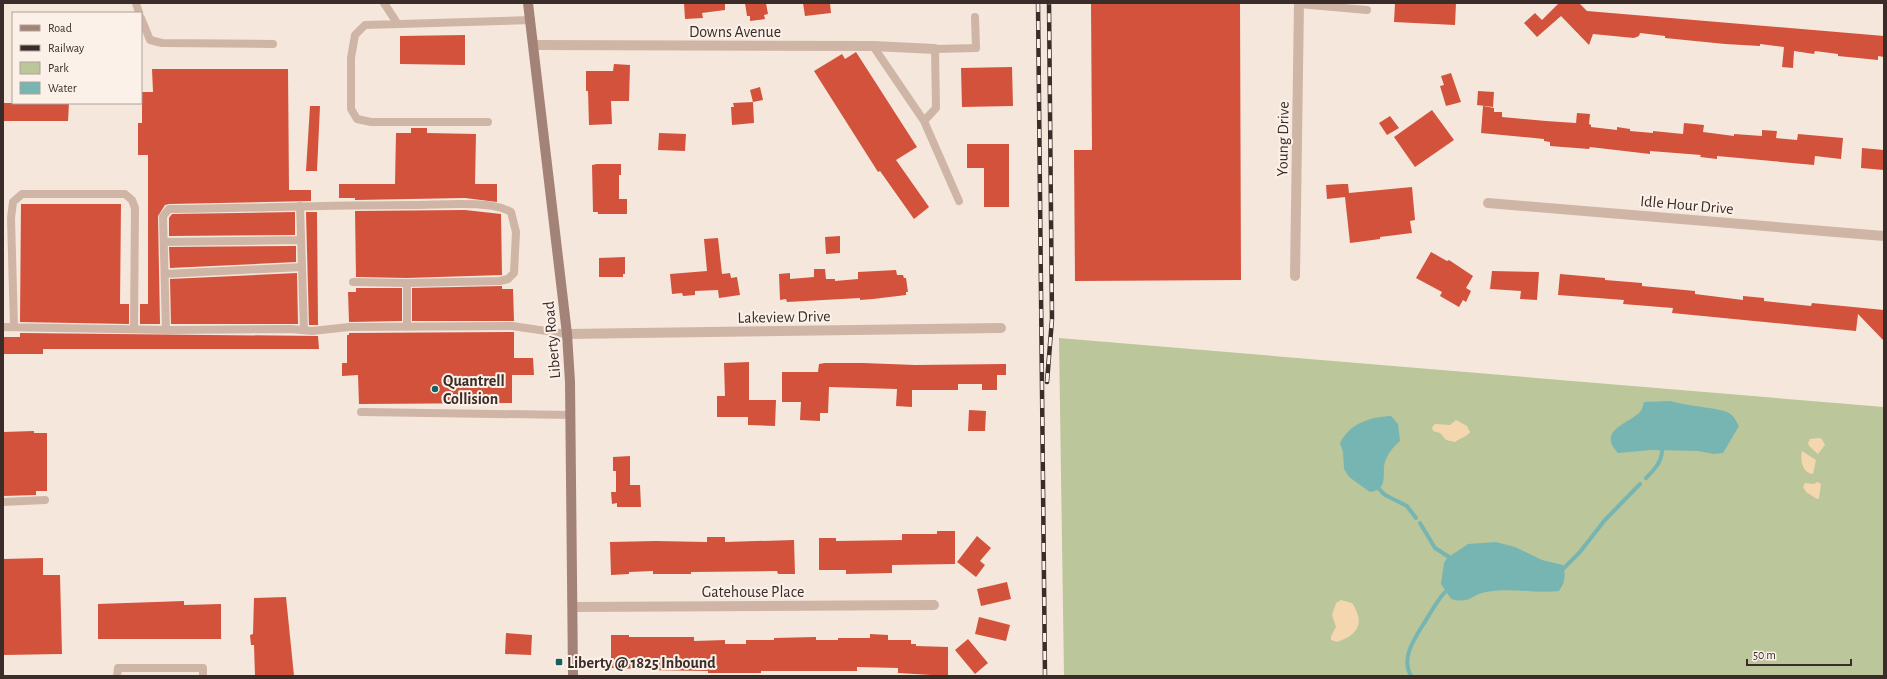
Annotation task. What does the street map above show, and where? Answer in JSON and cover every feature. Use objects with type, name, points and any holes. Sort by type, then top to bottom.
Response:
[{"type":"main road","name":"Liberty Road","points":[[528,3],[535,46],[567,334],[571,415],[573,676]]},
{"type":"street","name":"Young Drive","points":[[1295,276],[1299,4]]},
{"type":"street","name":"Downs Avenue","points":[[535,46],[873,46],[935,49]]},
{"type":"street","name":"Idle Hour Drive","points":[[1488,204],[1884,236]]},
{"type":"street","name":"Lakeview Drive","points":[[567,334],[1001,328]]},
{"type":"street","name":"Gatehouse Place","points":[[573,607],[934,605]]},
{"type":"lane","points":[[384,3],[397,23]]},
{"type":"lane","points":[[1299,4],[1336,5],[1367,10]]},
{"type":"lane","points":[[924,121],[936,108],[935,49],[976,48],[975,17]]},
{"type":"lane","points":[[142,20],[150,40],[162,43],[273,44]]},
{"type":"lane","points":[[488,122],[371,122],[357,119],[351,109],[351,58],[355,35],[365,25],[531,20]]},
{"type":"lane","points":[[873,46],[924,121],[959,201]]},
{"type":"lane","points":[[14,327],[11,218],[13,202],[22,194],[125,194],[132,200],[135,208],[134,329]]},
{"type":"lane","points":[[166,330],[163,216],[169,209],[300,206],[470,205],[503,207],[511,212],[516,232],[514,273],[508,278],[500,281],[407,283],[353,282]]},
{"type":"lane","points":[[300,206],[304,330]]},
{"type":"lane","points":[[164,242],[301,240]]},
{"type":"lane","points":[[165,274],[302,267]]},
{"type":"lane","points":[[407,283],[407,327]]},
{"type":"lane","points":[[3,327],[166,330],[304,330],[512,326],[567,334]]},
{"type":"lane","points":[[360,412],[571,415]]},
{"type":"lane","points":[[3,502],[45,500]]},
{"type":"lane","points":[[118,676],[118,668],[203,668],[203,676]]},
{"type":"green space","points":[[1059,338],[1884,407],[1884,676],[1064,676]]},
{"type":"sand","points":[[1456,420],[1467,426],[1470,432],[1455,442],[1446,440],[1440,433],[1433,431],[1432,427],[1435,424],[1450,425]]},
{"type":"sand","points":[[1810,439],[1822,439],[1825,445],[1818,454],[1809,446],[1808,443]]},
{"type":"sand","points":[[1802,451],[1816,460],[1813,474],[1806,471],[1804,468],[1801,458]]},
{"type":"sand","points":[[1818,482],[1821,484],[1819,498],[1817,499],[1806,492],[1803,487],[1805,483],[1813,484]]},
{"type":"sand","points":[[1341,600],[1352,603],[1356,610],[1359,622],[1355,632],[1337,642],[1331,640],[1331,636],[1336,627],[1332,615],[1336,603]]},
{"type":"water","points":[[1671,401],[1725,411],[1735,419],[1739,426],[1723,453],[1714,454],[1698,451],[1652,450],[1618,453],[1612,445],[1611,439],[1612,434],[1616,429],[1640,412],[1644,402]]},
{"type":"water","points":[[1391,416],[1398,424],[1400,441],[1392,449],[1384,464],[1383,484],[1381,487],[1370,492],[1349,477],[1344,469],[1343,452],[1340,443],[1349,430],[1361,422]]},
{"type":"water","points":[[1496,542],[1515,547],[1542,560],[1563,565],[1564,579],[1563,585],[1559,591],[1541,592],[1504,590],[1481,593],[1467,600],[1451,599],[1441,584],[1444,563],[1447,558],[1468,544]]},
{"type":"building","points":[[684,3],[725,3],[725,10],[702,13],[703,18],[685,19]]},
{"type":"building","points":[[745,3],[766,3],[768,14],[764,15],[765,19],[750,21],[750,16],[747,16]]},
{"type":"building","points":[[803,3],[830,3],[831,13],[805,16]]},
{"type":"building","points":[[1091,3],[1240,3],[1241,280],[1075,281],[1074,150],[1092,150]]},
{"type":"building","points":[[1395,3],[1456,3],[1455,25],[1394,22]]},
{"type":"building","points":[[1559,3],[1579,3],[1587,11],[1884,36],[1884,57],[1878,56],[1878,60],[1838,56],[1838,54],[1815,51],[1814,54],[1794,51],[1793,68],[1782,67],[1784,47],[1760,44],[1760,46],[1725,44],[1665,38],[1665,36],[1640,33],[1639,36],[1634,38],[1593,34],[1589,45],[1561,16],[1537,37],[1524,23],[1535,13],[1542,20]]},
{"type":"building","points":[[465,35],[465,65],[400,64],[400,36]]},
{"type":"building","points":[[856,52],[917,147],[896,160],[929,207],[914,219],[880,171],[878,172],[814,71],[842,54],[845,59]]},
{"type":"building","points":[[614,64],[630,65],[629,101],[611,101],[612,124],[589,125],[586,71],[613,71]]},
{"type":"building","points":[[1012,67],[1013,106],[962,107],[961,68]]},
{"type":"building","points":[[152,69],[288,69],[289,190],[311,190],[311,201],[165,205],[158,216],[160,324],[140,324],[140,304],[148,304],[148,155],[138,155],[138,123],[142,123],[142,92],[153,92]]},
{"type":"building","points":[[1451,73],[1461,102],[1446,106],[1440,86],[1444,85],[1441,76]]},
{"type":"building","points":[[760,87],[763,100],[753,102],[750,90]]},
{"type":"building","points":[[1478,91],[1494,92],[1493,107],[1477,105]]},
{"type":"building","points":[[753,102],[754,123],[732,125],[731,107],[734,107],[733,103]]},
{"type":"building","points":[[4,103],[69,104],[68,121],[4,121]]},
{"type":"building","points":[[310,106],[320,106],[317,171],[306,171]]},
{"type":"building","points":[[1483,106],[1494,108],[1494,112],[1502,112],[1502,117],[1546,121],[1576,123],[1577,113],[1590,114],[1589,124],[1591,127],[1617,130],[1617,127],[1630,129],[1630,131],[1653,133],[1653,131],[1683,134],[1684,123],[1704,125],[1703,132],[1734,136],[1734,134],[1762,136],[1762,130],[1777,131],[1776,138],[1797,140],[1798,134],[1843,138],[1841,159],[1815,156],[1814,165],[1717,156],[1717,159],[1700,157],[1701,155],[1650,151],[1650,154],[1590,147],[1589,149],[1550,146],[1550,142],[1544,141],[1544,139],[1481,133]]},
{"type":"building","points":[[1432,110],[1454,140],[1415,167],[1394,137]]},
{"type":"building","points":[[1390,116],[1399,128],[1387,135],[1379,123]]},
{"type":"building","points":[[411,128],[427,128],[427,133],[476,134],[475,184],[497,184],[497,202],[465,198],[355,200],[355,198],[339,198],[339,184],[395,184],[396,133],[411,133]]},
{"type":"building","points":[[659,133],[686,134],[685,151],[658,150]]},
{"type":"building","points":[[967,144],[1009,144],[1009,207],[984,207],[984,168],[967,168]]},
{"type":"building","points":[[1862,148],[1884,150],[1884,170],[1861,168]]},
{"type":"building","points":[[621,164],[621,175],[619,175],[619,199],[627,199],[627,214],[598,214],[598,212],[593,212],[592,165]]},
{"type":"building","points":[[1348,184],[1349,193],[1412,187],[1415,220],[1410,221],[1412,233],[1350,243],[1345,197],[1327,199],[1326,185]]},
{"type":"building","points":[[21,204],[121,204],[120,304],[129,304],[129,324],[20,322]]},
{"type":"building","points":[[465,210],[501,214],[502,275],[407,278],[356,277],[355,211]]},
{"type":"building","points":[[295,212],[295,235],[169,236],[169,218],[172,214]]},
{"type":"building","points":[[306,212],[317,212],[318,325],[309,325]]},
{"type":"building","points":[[840,236],[840,253],[826,254],[825,237]]},
{"type":"building","points":[[718,238],[722,274],[730,273],[731,278],[737,277],[740,295],[719,298],[718,290],[695,291],[695,295],[683,296],[682,293],[672,294],[670,274],[707,271],[704,239]]},
{"type":"building","points":[[296,246],[296,262],[170,268],[169,247]]},
{"type":"building","points":[[1431,252],[1447,261],[1449,260],[1473,276],[1466,288],[1471,291],[1466,302],[1463,300],[1459,307],[1440,296],[1442,292],[1416,278]]},
{"type":"building","points":[[625,257],[625,274],[623,274],[623,277],[599,277],[599,258]]},
{"type":"building","points":[[814,269],[825,269],[826,279],[835,279],[835,281],[858,279],[858,272],[896,270],[897,275],[903,275],[904,278],[906,278],[908,292],[906,292],[906,295],[860,300],[860,298],[787,302],[786,299],[780,300],[779,274],[790,273],[790,279],[814,277]]},
{"type":"building","points":[[1492,271],[1539,272],[1537,300],[1520,299],[1521,291],[1490,289]]},
{"type":"building","points":[[297,273],[298,324],[171,324],[170,279]]},
{"type":"building","points":[[1560,274],[1642,283],[1642,286],[1695,291],[1695,294],[1743,300],[1743,296],[1764,298],[1764,301],[1811,306],[1812,303],[1884,310],[1884,341],[1858,314],[1856,331],[1672,313],[1673,308],[1623,304],[1624,300],[1558,295]]},
{"type":"building","points":[[502,286],[502,289],[513,289],[514,321],[412,321],[412,288]]},
{"type":"building","points":[[356,288],[402,288],[402,321],[349,322],[348,292],[356,292]]},
{"type":"building","points":[[514,332],[514,358],[533,358],[534,375],[512,375],[512,403],[359,404],[358,375],[342,376],[342,363],[347,363],[347,335],[349,335],[349,333]]},
{"type":"building","points":[[20,333],[318,336],[319,349],[43,349],[43,354],[3,354],[3,337],[20,337]]},
{"type":"building","points":[[749,362],[749,400],[776,400],[775,426],[748,425],[748,417],[717,417],[717,396],[725,396],[724,363]]},
{"type":"building","points":[[825,363],[915,365],[1006,364],[1006,375],[997,375],[997,390],[982,390],[982,384],[958,384],[958,390],[912,390],[912,407],[896,406],[897,389],[829,387],[828,413],[820,413],[820,421],[800,420],[801,402],[782,402],[782,372],[818,372],[819,364]]},
{"type":"building","points":[[969,410],[986,411],[985,431],[968,431]]},
{"type":"building","points":[[34,431],[34,433],[47,433],[47,491],[36,491],[36,495],[3,496],[3,432]]},
{"type":"building","points":[[630,456],[630,485],[640,485],[641,507],[617,507],[617,503],[612,504],[611,492],[616,492],[616,471],[613,471],[613,457]]},
{"type":"building","points":[[937,531],[955,531],[955,564],[892,565],[892,573],[846,574],[846,570],[819,570],[819,538],[836,538],[836,541],[902,540],[902,534],[937,534]]},
{"type":"building","points":[[977,536],[991,548],[980,561],[985,565],[976,577],[957,562]]},
{"type":"building","points":[[707,537],[725,537],[725,542],[794,540],[795,574],[778,574],[777,571],[653,574],[653,571],[629,572],[629,574],[611,575],[610,542],[707,542]]},
{"type":"building","points":[[43,558],[43,575],[60,575],[62,654],[3,655],[3,559]]},
{"type":"building","points":[[1007,582],[1011,599],[981,606],[977,589]]},
{"type":"building","points":[[286,597],[294,676],[255,676],[254,645],[251,645],[250,635],[253,634],[254,598]]},
{"type":"building","points":[[184,601],[184,605],[221,604],[221,639],[98,639],[98,604]]},
{"type":"building","points":[[979,617],[1010,625],[1006,641],[975,634]]},
{"type":"building","points":[[506,633],[532,635],[531,655],[505,654]]},
{"type":"building","points":[[870,634],[888,635],[888,640],[911,640],[911,644],[916,644],[916,646],[948,647],[948,676],[898,673],[898,668],[857,667],[857,671],[761,671],[761,673],[708,673],[708,671],[611,668],[611,635],[629,635],[629,637],[694,637],[694,641],[725,640],[725,644],[746,644],[746,640],[774,640],[774,638],[816,637],[816,640],[838,640],[838,638],[870,638]]},
{"type":"building","points":[[968,639],[988,663],[975,674],[955,650]]},
{"type":"waterway","points":[[1646,478],[1655,469],[1661,458],[1662,450]]},
{"type":"waterway","points":[[1564,568],[1580,552],[1604,521],[1640,484]]},
{"type":"waterway","points":[[1379,489],[1385,495],[1407,506],[1416,518]]},
{"type":"waterway","points":[[1420,523],[1435,548],[1449,557]]},
{"type":"waterway","points":[[1411,676],[1407,660],[1412,644],[1434,606],[1445,592]]},
{"type":"railway","points":[[1038,3],[1045,676]]},
{"type":"railway","points":[[1047,382],[1052,319],[1049,3]]},
{"type":"place","name":"Quantrell Collision","points":[[435,389]]},
{"type":"place","name":"Liberty @ 1825 Inbound","points":[[559,662]]}]
